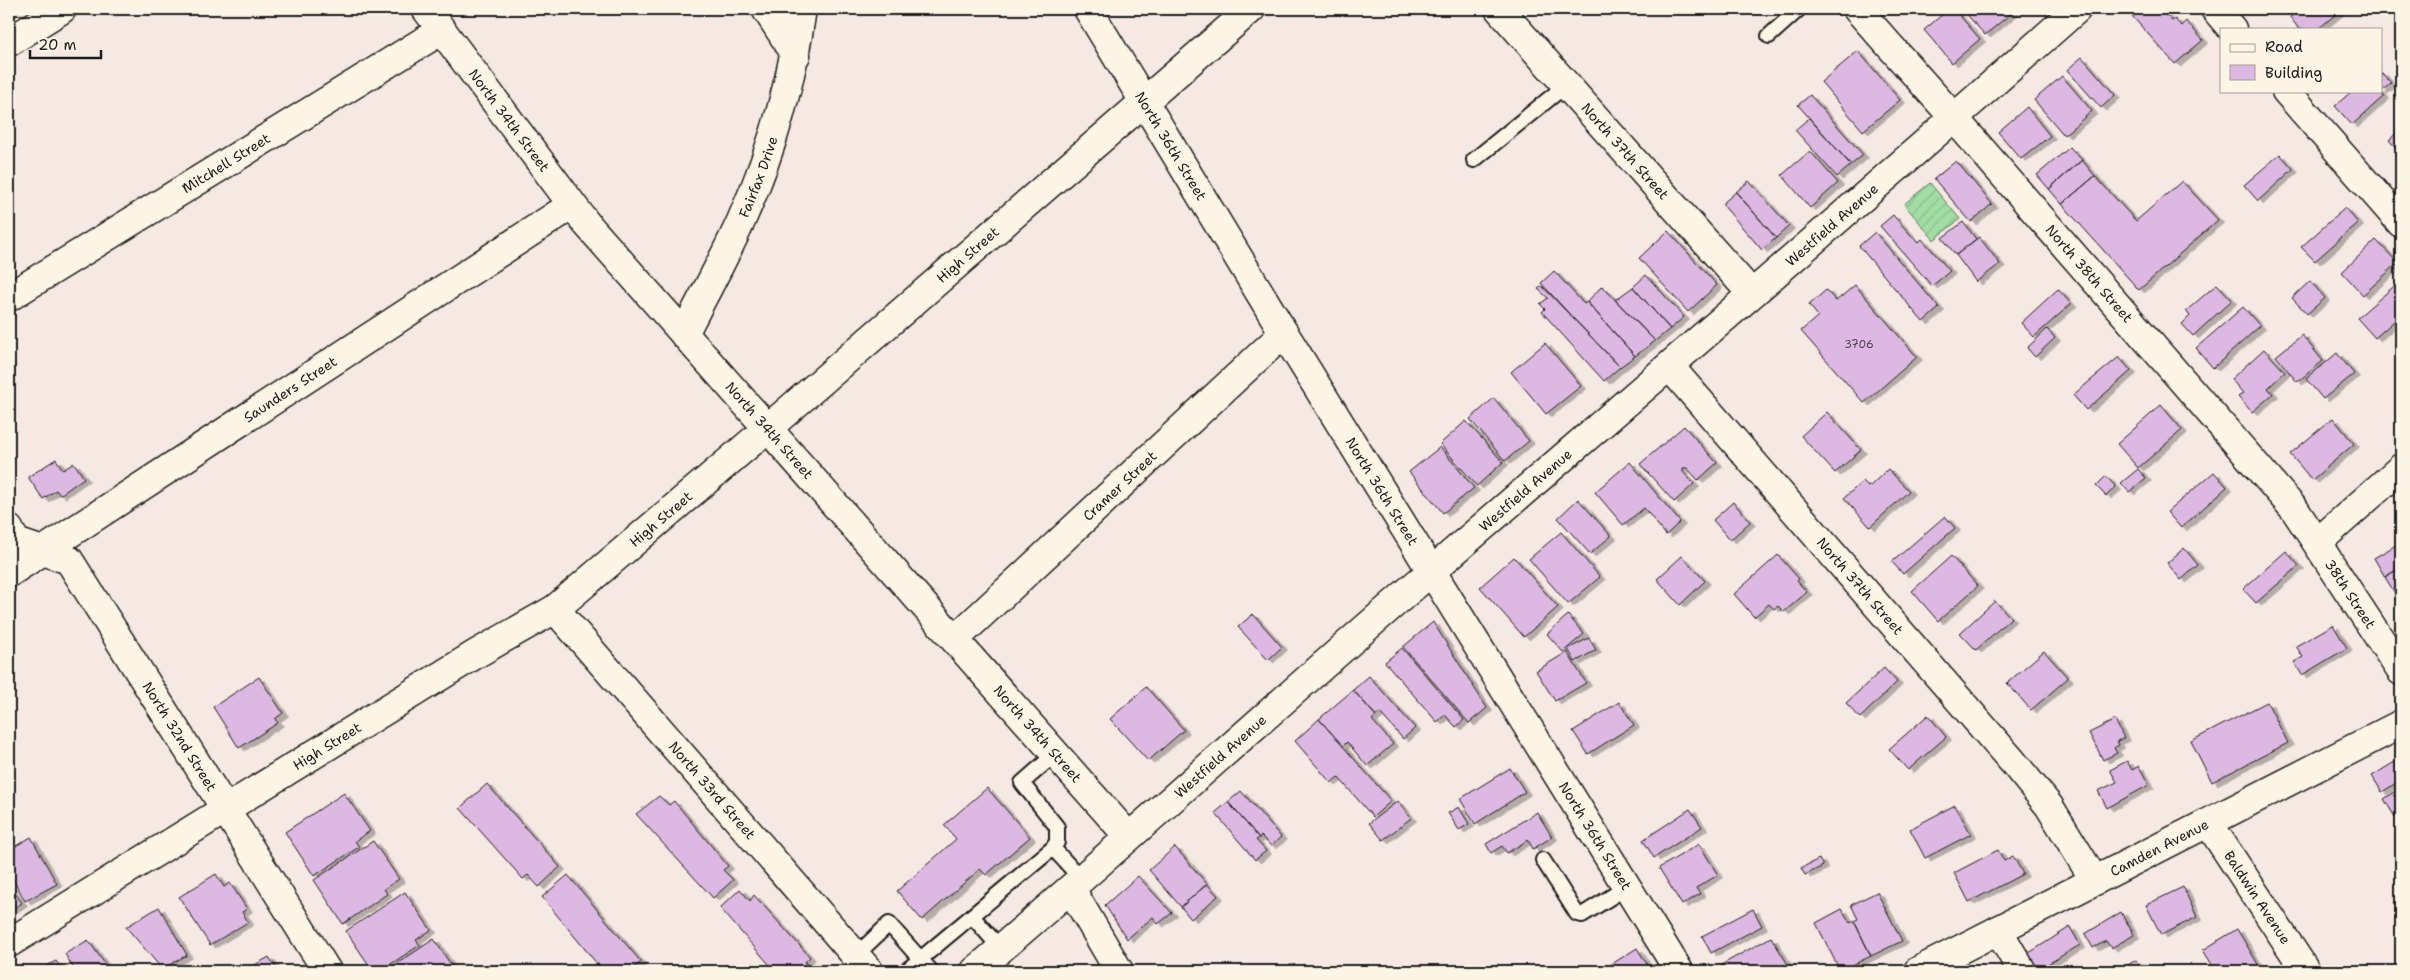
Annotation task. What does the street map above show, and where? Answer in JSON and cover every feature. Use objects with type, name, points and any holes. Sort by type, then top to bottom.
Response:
[{"type":"street","points":[[9,42],[62,9]]},
{"type":"street","name":"North 34th Street","points":[[426,9],[586,223],[1130,838]]},
{"type":"street","points":[[766,9],[796,55]]},
{"type":"street","name":"Fairfax Drive","points":[[684,334],[741,221],[772,140],[796,55],[802,9]]},
{"type":"street","name":"North 36th Street","points":[[1088,9],[1146,100],[1284,333],[1679,971]]},
{"type":"street","name":"High Street","points":[[9,944],[476,654],[554,610],[768,428],[1251,9]]},
{"type":"street","name":"North 37th Street","points":[[1499,9],[1751,293]]},
{"type":"street","name":"North 38th Street","points":[[1857,9],[2295,510],[2317,543]]},
{"type":"street","name":"Westfield Avenue","points":[[975,971],[1077,885],[1432,570],[1670,367],[1751,293],[2077,9]]},
{"type":"street","points":[[2215,9],[2231,28]]},
{"type":"street","name":"Mitchell Street","points":[[9,297],[442,30]]},
{"type":"street","points":[[2287,92],[2401,223]]},
{"type":"street","name":"Saunders Street","points":[[9,573],[572,204]]},
{"type":"street","name":"Cramer Street","points":[[955,640],[1284,333]]},
{"type":"street","name":"North 37th Street","points":[[1670,367],[2014,762],[2048,806],[2095,881]]},
{"type":"street","points":[[2317,543],[2401,468]]},
{"type":"street","name":"North 32nd Street","points":[[9,530],[16,542],[69,560],[327,971]]},
{"type":"street","name":"38th Street","points":[[2317,543],[2401,671]]},
{"type":"street","name":"North 33rd Street","points":[[554,610],[862,964]]},
{"type":"street","name":"Camden Avenue","points":[[1918,971],[2209,824],[2401,724]]},
{"type":"street","name":"Baldwin Avenue","points":[[2209,824],[2306,971]]},
{"type":"street","points":[[1077,885],[1119,971]]},
{"type":"street","points":[[1998,930],[2022,971]]},
{"type":"lane","points":[[1769,36],[1800,9]]},
{"type":"lane","points":[[1474,160],[1566,85]]},
{"type":"lane","points":[[906,971],[1053,848],[1057,842],[1057,827],[1022,783],[1055,754]]},
{"type":"lane","points":[[1053,848],[1077,885]]},
{"type":"lane","points":[[1543,860],[1577,914],[1582,915],[1627,887]]},
{"type":"lane","points":[[972,916],[1001,949]]},
{"type":"lane","points":[[862,964],[889,924],[931,971]]},
{"type":"green space","points":[[1930,183],[1960,219],[1934,240],[1904,204]]},
{"type":"building","points":[[1949,9],[1954,9],[1980,39],[1952,63],[1924,30]]},
{"type":"building","points":[[1962,9],[2014,9],[2015,10],[1985,35]]},
{"type":"building","points":[[2137,9],[2160,9],[2172,21],[2175,19],[2181,26],[2186,21],[2203,40],[2175,64],[2131,15]]},
{"type":"building","points":[[2300,9],[2342,9],[2319,28],[2298,28],[2290,17]]},
{"type":"building","points":[[1858,51],[1900,100],[1863,131],[1821,82]]},
{"type":"building","points":[[2082,57],[2115,95],[2101,108],[2067,70]]},
{"type":"building","points":[[2382,73],[2391,83],[2382,91]]},
{"type":"building","points":[[2062,76],[2092,111],[2064,135],[2034,100]]},
{"type":"building","points":[[2351,92],[2381,92],[2384,96],[2352,125],[2335,106]]},
{"type":"building","points":[[1810,95],[1863,155],[1851,165],[1798,105]]},
{"type":"building","points":[[2027,107],[2050,136],[2021,159],[1998,132]]},
{"type":"building","points":[[1809,118],[1851,165],[1837,177],[1795,130]]},
{"type":"building","points":[[2401,129],[2401,154],[2389,140]]},
{"type":"building","points":[[2070,147],[2082,160],[2049,189],[2037,175]]},
{"type":"building","points":[[1810,151],[1838,183],[1810,208],[1782,175]]},
{"type":"building","points":[[2280,154],[2293,169],[2258,201],[2244,185]]},
{"type":"building","points":[[2082,160],[2095,176],[2062,204],[2049,189]]},
{"type":"building","points":[[1956,161],[1992,204],[1971,222],[1934,179]]},
{"type":"building","points":[[2095,176],[2136,221],[2182,181],[2218,220],[2139,290],[2062,204]]},
{"type":"building","points":[[1749,181],[1789,226],[1776,238],[1736,192]]},
{"type":"building","points":[[1736,192],[1776,238],[1762,250],[1722,204]]},
{"type":"building","points":[[2345,208],[2358,223],[2315,261],[2301,247]]},
{"type":"building","points":[[1893,215],[1918,243],[1922,239],[1950,271],[1932,286],[1880,226]]},
{"type":"building","points":[[1963,222],[1976,239],[1956,255],[1942,238]]},
{"type":"building","points":[[1668,231],[1717,285],[1688,312],[1639,258]]},
{"type":"building","points":[[1875,232],[1939,308],[1923,322],[1859,246]]},
{"type":"building","points":[[1979,237],[2000,264],[1976,282],[1956,255]]},
{"type":"building","points":[[2376,240],[2398,263],[2363,295],[2342,272]]},
{"type":"building","points":[[1554,271],[1584,304],[1587,302],[1635,356],[1620,367],[1573,318],[1541,283]]},
{"type":"building","points":[[1646,275],[1684,317],[1670,329],[1633,287]]},
{"type":"building","points":[[2310,281],[2325,298],[2307,314],[2292,298]]},
{"type":"building","points":[[2399,282],[2401,284],[2401,315],[2375,338],[2357,318]]},
{"type":"building","points":[[2217,284],[2232,300],[2193,336],[2182,324],[2190,316],[2186,311]]},
{"type":"building","points":[[1855,285],[1917,357],[1864,403],[1801,331],[1818,316],[1809,305],[1826,290],[1836,301]]},
{"type":"building","points":[[1542,286],[1620,367],[1604,381],[1542,312],[1545,309],[1540,304],[1548,298],[1538,289]]},
{"type":"building","points":[[1602,286],[1655,341],[1635,356],[1587,302]]},
{"type":"building","points":[[1633,287],[1670,329],[1655,341],[1615,300]]},
{"type":"building","points":[[2058,289],[2071,304],[2034,337],[2021,323]]},
{"type":"building","points":[[2243,307],[2260,326],[2213,368],[2196,348]]},
{"type":"building","points":[[2047,329],[2055,338],[2035,357],[2027,348]]},
{"type":"building","points":[[2302,335],[2323,361],[2297,382],[2276,356]]},
{"type":"building","points":[[1545,343],[1581,386],[1546,414],[1511,372]]},
{"type":"building","points":[[2264,349],[2285,372],[2268,388],[2273,394],[2252,412],[2238,397],[2243,393],[2231,379]]},
{"type":"building","points":[[2337,353],[2354,374],[2323,399],[2306,379]]},
{"type":"building","points":[[2119,357],[2131,371],[2086,410],[2073,395]]},
{"type":"building","points":[[1494,398],[1529,441],[1505,461],[1470,419]]},
{"type":"building","points":[[2161,405],[2182,430],[2138,468],[2117,444]]},
{"type":"building","points":[[1827,412],[1861,450],[1835,473],[1801,436]]},
{"type":"building","points":[[2333,418],[2354,444],[2312,480],[2290,454]]},
{"type":"building","points":[[1466,421],[1503,462],[1477,486],[1440,444]]},
{"type":"building","points":[[1684,426],[1717,463],[1698,480],[1687,468],[1683,468],[1683,472],[1694,484],[1674,502],[1640,464]]},
{"type":"building","points":[[1440,447],[1474,488],[1443,513],[1409,472]]},
{"type":"building","points":[[56,459],[63,470],[74,463],[84,478],[60,495],[56,490],[43,499],[28,477]]},
{"type":"building","points":[[1630,462],[1680,522],[1666,535],[1644,508],[1623,525],[1595,492]]},
{"type":"building","points":[[1888,469],[1909,491],[1870,527],[1844,498],[1863,481],[1869,487]]},
{"type":"building","points":[[2138,469],[2146,478],[2129,492],[2121,483]]},
{"type":"building","points":[[2214,472],[2227,487],[2181,528],[2167,512]]},
{"type":"building","points":[[2106,476],[2116,487],[2106,496],[2096,486]]},
{"type":"building","points":[[1578,499],[1611,536],[1590,554],[1558,518]]},
{"type":"building","points":[[1733,502],[1750,522],[1730,540],[1713,520]]},
{"type":"building","points":[[1945,516],[1955,528],[1903,574],[1892,562]]},
{"type":"building","points":[[1561,532],[1600,577],[1568,604],[1529,559]]},
{"type":"building","points":[[2401,542],[2401,567],[2385,577],[2374,558]]},
{"type":"building","points":[[2184,548],[2198,565],[2181,580],[2167,563]]},
{"type":"building","points":[[2286,551],[2299,566],[2256,603],[2243,589]]},
{"type":"building","points":[[1778,555],[1799,579],[1797,581],[1807,592],[1784,612],[1778,606],[1774,609],[1769,604],[1754,617],[1734,594]]},
{"type":"building","points":[[1682,556],[1705,581],[1680,605],[1657,579]]},
{"type":"building","points":[[1951,556],[1978,586],[1938,621],[1912,591]]},
{"type":"building","points":[[1514,557],[1558,607],[1524,637],[1480,587]]},
{"type":"building","points":[[2401,567],[2401,591],[2396,595],[2385,577]]},
{"type":"building","points":[[1995,601],[2011,618],[1976,650],[1960,633]]},
{"type":"building","points":[[1253,614],[1282,647],[1268,660],[1238,627]]},
{"type":"building","points":[[1568,615],[1584,634],[1563,652],[1547,634]]},
{"type":"building","points":[[1433,622],[1487,708],[1469,723],[1403,647]]},
{"type":"building","points":[[2333,625],[2347,648],[2302,675],[2294,662],[2303,657],[2296,646]]},
{"type":"building","points":[[1589,638],[1596,650],[1575,662],[1568,649]]},
{"type":"building","points":[[1402,648],[1464,720],[1456,727],[1445,715],[1437,722],[1385,662]]},
{"type":"building","points":[[2044,651],[2068,678],[2031,710],[2007,683]]},
{"type":"building","points":[[1567,652],[1586,683],[1555,701],[1536,671]]},
{"type":"building","points":[[1884,668],[1897,682],[1860,718],[1846,703]]},
{"type":"building","points":[[1369,676],[1415,728],[1403,739],[1380,713],[1376,716],[1353,690]]},
{"type":"building","points":[[259,677],[283,713],[275,719],[278,723],[239,748],[213,707]]},
{"type":"building","points":[[1146,687],[1184,730],[1148,761],[1110,719]]},
{"type":"building","points":[[1353,690],[1376,716],[1372,720],[1393,744],[1367,766],[1347,742],[1343,746],[1319,719]]},
{"type":"building","points":[[1619,702],[1634,725],[1588,754],[1573,731]]},
{"type":"building","points":[[2267,702],[2288,743],[2212,782],[2191,741]]},
{"type":"building","points":[[1928,715],[1946,737],[1908,770],[1889,749]]},
{"type":"building","points":[[1319,719],[1391,801],[1373,817],[1338,777],[1331,783],[1295,741]]},
{"type":"building","points":[[2115,720],[2124,738],[2117,741],[2119,745],[2114,748],[2117,753],[2103,760],[2089,733]]},
{"type":"building","points":[[2401,758],[2401,780],[2382,792],[2372,776]]},
{"type":"building","points":[[2127,761],[2132,770],[2139,766],[2149,785],[2107,808],[2098,791],[2117,782],[2110,770]]},
{"type":"building","points":[[1510,768],[1525,792],[1475,824],[1460,799]]},
{"type":"building","points":[[487,784],[560,867],[539,887],[528,875],[523,879],[460,808]]},
{"type":"building","points":[[987,788],[1030,837],[986,875],[980,869],[922,920],[897,891],[956,839],[944,825]]},
{"type":"building","points":[[2401,788],[2401,813],[2395,817],[2384,799]]},
{"type":"building","points":[[1241,791],[1281,837],[1271,846],[1261,836],[1259,838],[1228,802]]},
{"type":"building","points":[[344,793],[370,831],[355,841],[359,847],[314,876],[285,832]]},
{"type":"building","points":[[659,796],[669,805],[674,801],[728,866],[723,870],[733,880],[713,898],[636,814]]},
{"type":"building","points":[[1398,801],[1411,818],[1383,840],[1369,823]]},
{"type":"building","points":[[1228,802],[1259,838],[1256,840],[1266,851],[1255,860],[1215,813]]},
{"type":"building","points":[[1955,805],[1971,834],[1925,858],[1910,829]]},
{"type":"building","points":[[1459,807],[1469,824],[1459,830],[1448,813]]},
{"type":"building","points":[[1690,809],[1702,827],[1654,858],[1643,840]]},
{"type":"building","points":[[1537,812],[1552,837],[1533,849],[1528,840],[1507,853],[1502,846],[1491,853],[1486,844]]},
{"type":"building","points":[[31,837],[57,884],[25,901],[9,872],[9,850]]},
{"type":"building","points":[[373,841],[399,879],[384,889],[387,894],[343,924],[314,880]]},
{"type":"building","points":[[1699,844],[1718,875],[1696,888],[1700,894],[1682,905],[1659,868]]},
{"type":"building","points":[[1175,847],[1207,884],[1181,907],[1149,870]]},
{"type":"building","points":[[1998,850],[2004,861],[2013,856],[2023,874],[1969,902],[1954,873]]},
{"type":"building","points":[[1819,859],[1823,866],[1805,875],[1801,868]]},
{"type":"building","points":[[216,874],[224,887],[230,883],[247,909],[242,912],[248,922],[210,945],[179,897]]},
{"type":"building","points":[[568,875],[641,962],[630,971],[612,971],[609,968],[603,971],[542,897]]},
{"type":"building","points":[[1138,876],[1172,913],[1158,924],[1153,917],[1127,939],[1105,905]]},
{"type":"building","points":[[1207,884],[1218,896],[1191,919],[1181,907]]},
{"type":"building","points":[[9,885],[22,903],[9,911]]},
{"type":"building","points":[[2183,887],[2197,917],[2161,935],[2146,905]]},
{"type":"building","points":[[740,889],[750,901],[754,895],[810,957],[805,962],[812,971],[775,971],[720,908]]},
{"type":"building","points":[[405,892],[431,930],[416,940],[420,945],[380,971],[373,971],[346,931]]},
{"type":"building","points":[[1877,892],[1902,941],[1871,956],[1854,921],[1858,919],[1851,905]]},
{"type":"building","points":[[159,907],[187,955],[162,969],[126,927]]},
{"type":"building","points":[[1753,909],[1762,926],[1711,953],[1702,936]]},
{"type":"building","points":[[1842,909],[1850,923],[1854,921],[1871,956],[1840,971],[1816,923]]},
{"type":"building","points":[[2121,912],[2134,935],[2111,948],[2106,941],[2093,948],[2085,934]]},
{"type":"building","points":[[2070,927],[2080,945],[2036,971],[2026,955]]},
{"type":"building","points":[[2237,929],[2262,971],[2216,971],[2203,950]]},
{"type":"building","points":[[1771,937],[1792,971],[1725,971],[1721,965]]},
{"type":"building","points":[[434,939],[455,971],[386,971]]},
{"type":"building","points":[[88,940],[110,971],[75,971],[65,954]]},
{"type":"building","points":[[1637,948],[1651,971],[1601,971]]},
{"type":"building","points":[[269,957],[278,971],[256,971],[253,966]]},
{"type":"building","points":[[2136,960],[2143,971],[2118,971]]},
{"type":"building","points":[[56,961],[63,971],[37,971]]}]
